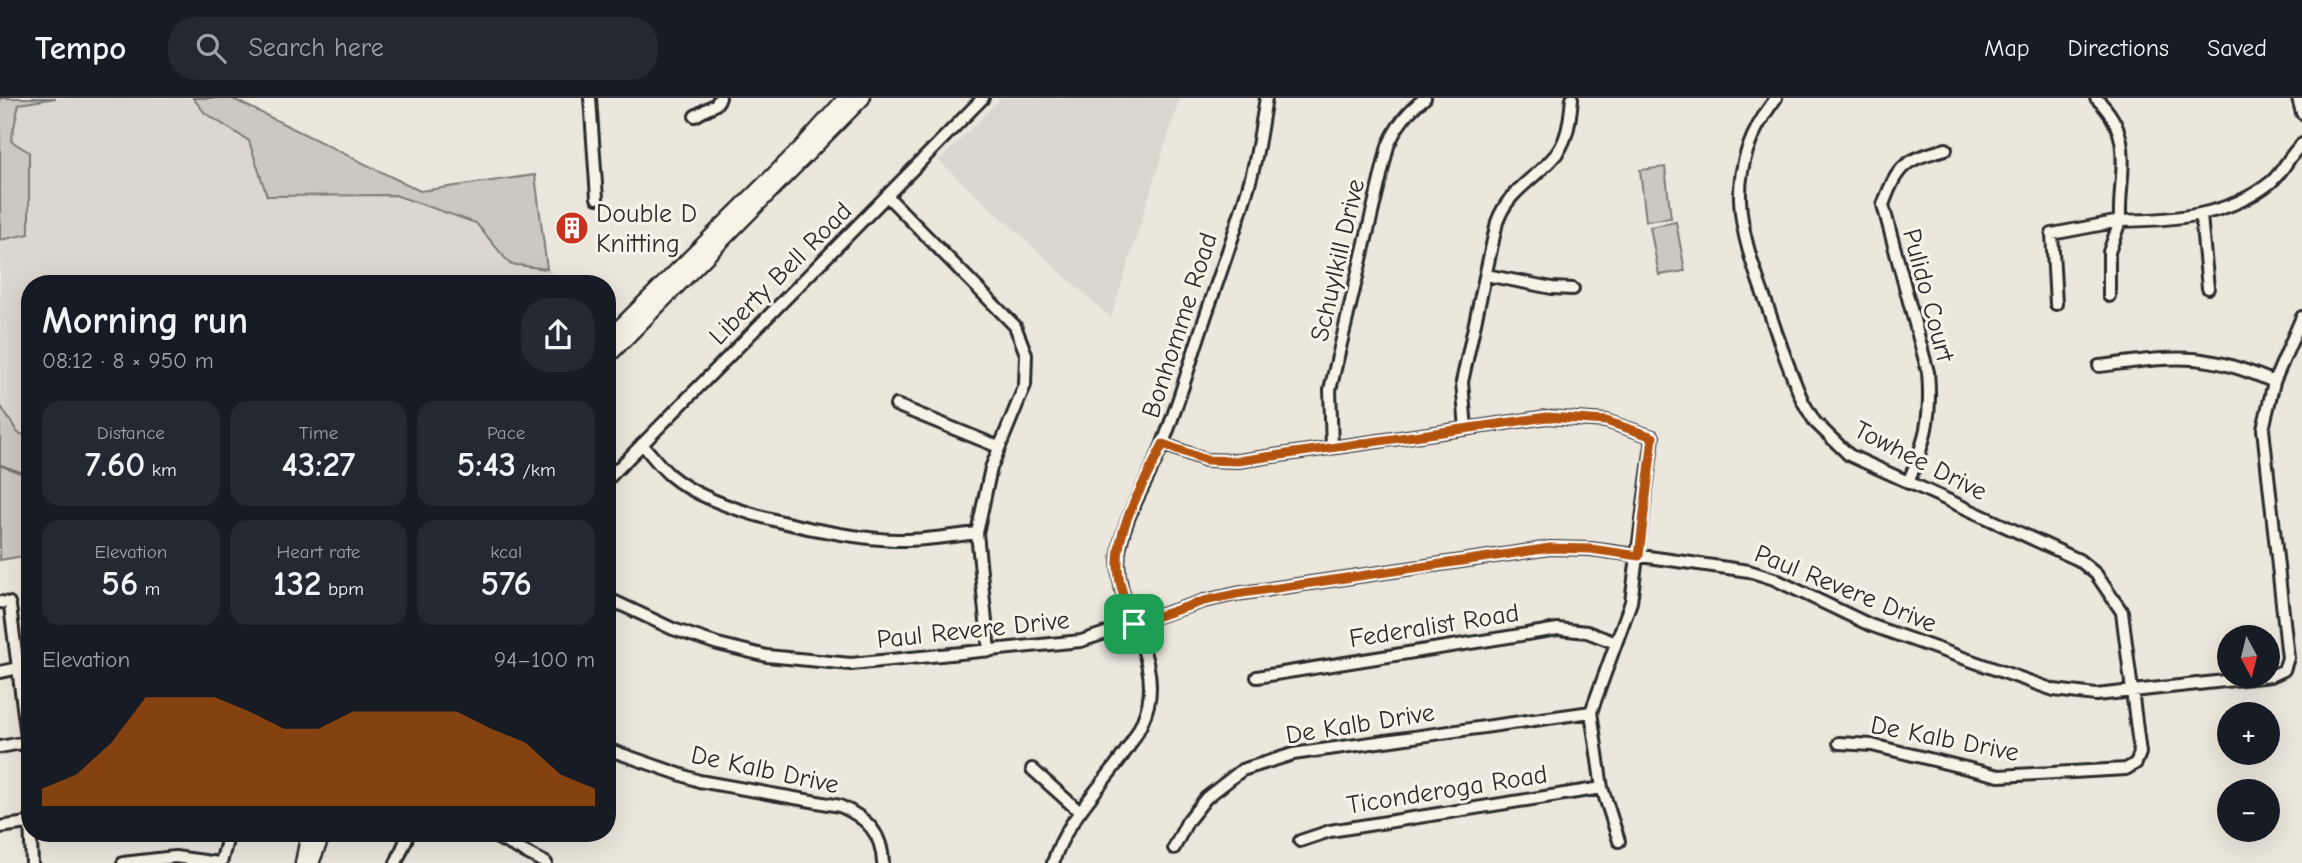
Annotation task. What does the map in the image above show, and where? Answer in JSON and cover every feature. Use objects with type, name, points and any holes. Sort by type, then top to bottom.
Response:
[{"type":"main road","points":[[616,331],[802,147],[846,98]]},
{"type":"main road","points":[[616,348],[862,98]]},
{"type":"main road","points":[[303,863],[307,842]]},
{"type":"main road","points":[[311,863],[319,842]]},
{"type":"street","points":[[590,98],[597,198]]},
{"type":"street","points":[[695,117],[716,104],[720,98]]},
{"type":"street","name":"Liberty Bell Road","points":[[616,471],[984,98]]},
{"type":"street","name":"Bonhomme Road","points":[[1053,863],[1062,840],[1080,812],[1140,728],[1148,706],[1151,686],[1149,666],[1122,591],[1118,567],[1119,547],[1163,444],[1251,179],[1266,98]]},
{"type":"street","name":"Schuylkill Drive","points":[[1332,447],[1330,390],[1388,146],[1396,127],[1410,110],[1425,98]]},
{"type":"street","points":[[1465,429],[1462,382],[1504,205],[1558,151],[1570,123],[1572,98]]},
{"type":"street","name":"Towhee Drive","points":[[1776,98],[1758,122],[1741,169],[1738,204],[1747,249],[1795,384],[1815,422],[1849,455],[2079,561],[2096,574],[2122,612],[2134,692]]},
{"type":"street","points":[[2096,98],[2111,112],[2123,146],[2120,221],[2109,252],[2109,296]]},
{"type":"street","points":[[2298,98],[2302,113]]},
{"type":"street","points":[[2056,304],[2052,234],[2120,221],[2201,216],[2271,182],[2285,167],[2290,155],[2302,144]]},
{"type":"street","name":"Pulido Court","points":[[1908,483],[1927,436],[1930,393],[1928,372],[1883,205],[1892,180],[1910,159],[1946,149]]},
{"type":"street","points":[[888,197],[1015,326],[1026,354],[1025,385],[991,468],[977,533],[989,651]]},
{"type":"street","points":[[2201,216],[2208,288]]},
{"type":"street","points":[[1486,275],[1552,288],[1573,289]]},
{"type":"street","points":[[2099,366],[2188,357],[2242,367],[2274,382],[2302,317]]},
{"type":"street","name":"Paul Revere Drive","points":[[616,602],[673,629],[766,656],[851,664],[1081,641],[1204,601],[1236,594],[1550,548],[1591,549],[1749,571],[1774,579],[1870,625],[2054,690],[2096,695],[2271,676],[2284,670],[2288,658],[2263,447],[2265,412],[2274,382]]},
{"type":"street","points":[[896,405],[999,447]]},
{"type":"street","points":[[1163,444],[1206,460],[1223,462],[1547,417],[1606,421],[1653,437],[1631,602],[1591,712],[1602,788],[1619,841]]},
{"type":"street","points":[[642,444],[671,476],[694,491],[762,516],[817,529],[898,540],[977,533]]},
{"type":"street","points":[[4,603],[21,693]]},
{"type":"street","name":"Federalist Road","points":[[1257,677],[1558,629],[1587,632],[1616,643]]},
{"type":"street","points":[[0,672],[18,668]]},
{"type":"street","name":"De Kalb Drive","points":[[1839,743],[1872,745],[1999,776],[2126,769],[2136,763],[2140,753],[2134,692]]},
{"type":"street","name":"De Kalb Drive","points":[[1174,848],[1187,822],[1206,798],[1242,770],[1293,754],[1591,712]]},
{"type":"street","points":[[0,747],[21,744]]},
{"type":"street","name":"De Kalb Drive","points":[[616,751],[699,781],[840,806],[861,816],[874,829],[882,850],[883,863]]},
{"type":"street","points":[[1032,769],[1080,812]]},
{"type":"street","name":"Ticonderoga Road","points":[[1300,841],[1330,831],[1602,788]]},
{"type":"street","points":[[0,827],[21,823]]},
{"type":"street","points":[[30,842],[32,863]]},
{"type":"street","points":[[123,863],[175,857],[220,863],[226,842]]},
{"type":"street","points":[[396,863],[405,842]]},
{"type":"street","points":[[505,842],[546,863]]},
{"type":"shaded area","points":[[0,98],[56,98],[19,104],[11,141],[29,152],[29,234],[0,240]]},
{"type":"shaded area","points":[[56,98],[193,98],[205,113],[249,141],[267,196],[395,195],[476,223],[510,264],[549,269],[553,275],[21,275],[21,434],[0,405],[0,240],[29,234],[11,142],[19,104]]},
{"type":"shaded area","points":[[193,98],[231,98],[420,191],[535,175],[547,269],[510,264],[476,223],[395,195],[267,196],[249,141],[205,113]]},
{"type":"shaded area","points":[[1001,98],[1180,98],[1111,318],[939,161]]},
{"type":"shaded area","points":[[1665,167],[1671,218],[1646,221],[1640,170]]},
{"type":"shaded area","points":[[1676,222],[1685,271],[1659,275],[1650,227]]},
{"type":"shaded area","points":[[0,405],[21,434],[21,556],[0,560]]},
{"type":"waterway","points":[[0,465],[21,473]]},
{"type":"place","name":"Double D Knitting","points":[[572,228]]},
{"type":"route","points":[[1547,417],[1606,421],[1653,437],[1639,556],[1591,549],[1550,548],[1236,594],[1204,601],[1134,624],[1122,591],[1118,567],[1119,547],[1126,524],[1163,444],[1206,460],[1238,461],[1547,417]]}]
